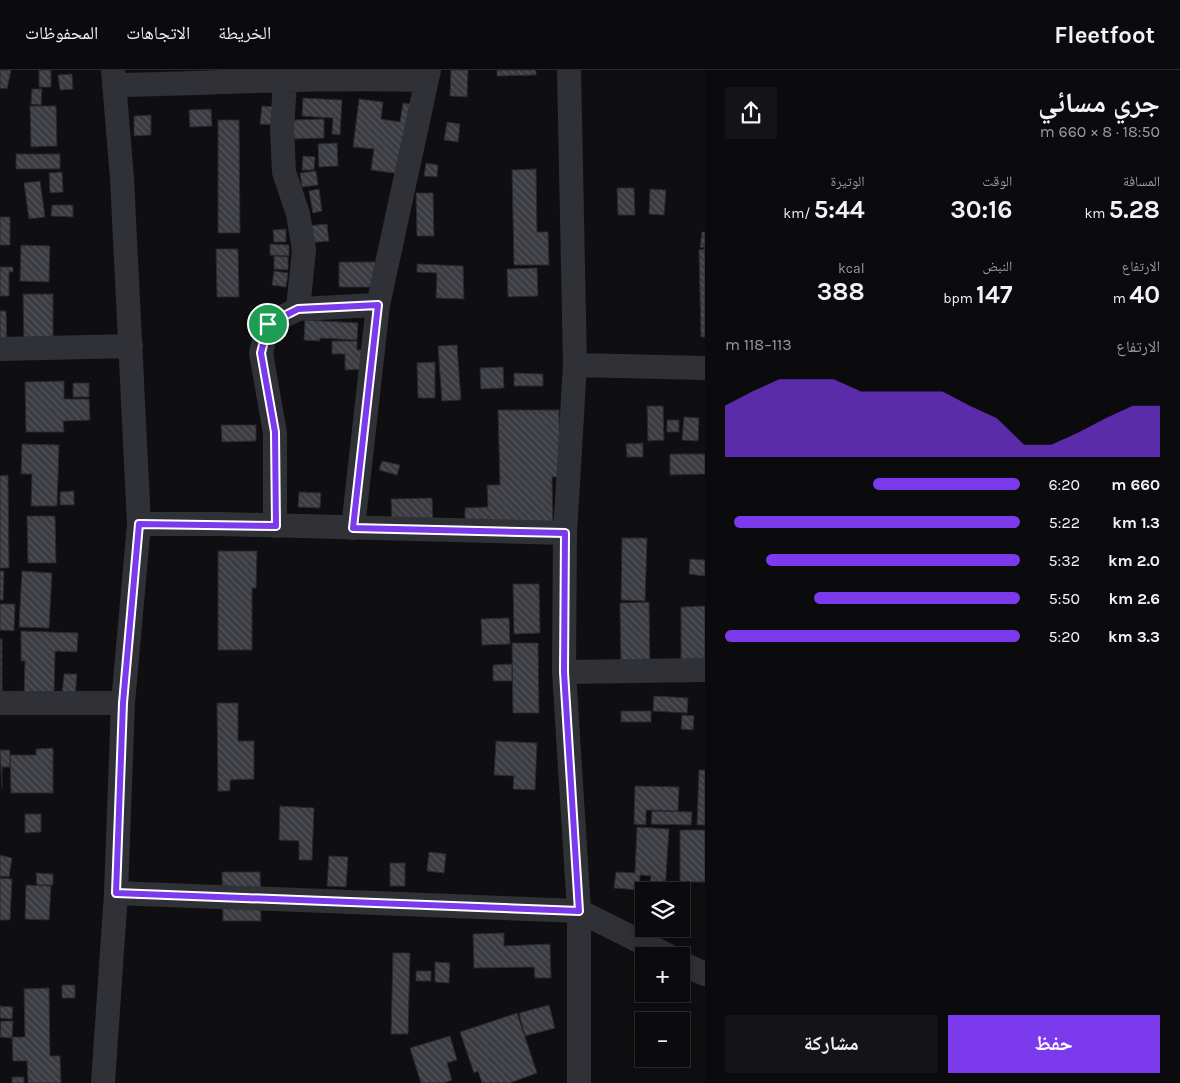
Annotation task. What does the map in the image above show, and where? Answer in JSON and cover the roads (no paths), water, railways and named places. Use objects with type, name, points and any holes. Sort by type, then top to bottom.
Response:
[{"type":"street","points":[[569,70],[575,365],[565,533],[564,672],[579,911],[579,1083]]},
{"type":"street","points":[[103,1083],[116,893],[123,703],[139,524],[122,178],[114,78],[352,78],[428,75],[378,305],[353,528]]},
{"type":"street","points":[[294,78],[282,130],[284,172],[298,214],[304,250],[298,309]]},
{"type":"street","points":[[276,526],[275,432],[261,353],[268,324],[298,309],[378,305]]},
{"type":"street","points":[[0,349],[131,346]]},
{"type":"street","points":[[575,365],[705,368]]},
{"type":"street","points":[[139,524],[565,533]]},
{"type":"street","points":[[564,672],[705,670]]},
{"type":"street","points":[[0,703],[123,703]]},
{"type":"street","points":[[116,893],[579,911],[651,947]]},
{"type":"street","points":[[690,966],[705,974]]}]
